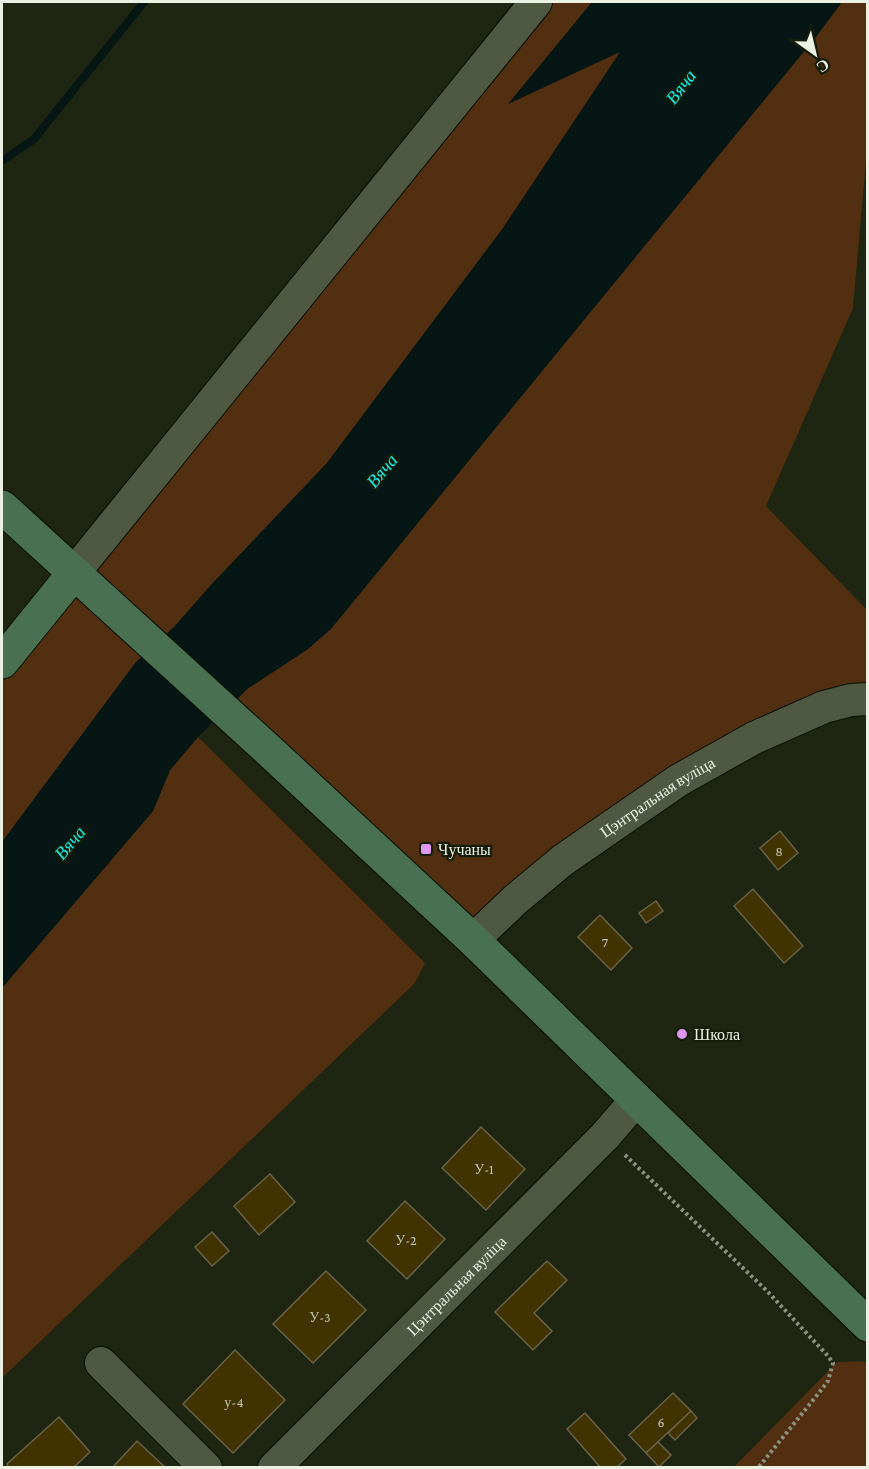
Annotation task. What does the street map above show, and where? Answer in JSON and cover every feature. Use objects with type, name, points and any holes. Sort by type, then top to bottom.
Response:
[{"type":"main road","points":[[2,507],[276,756],[473,940],[867,1325]]},
{"type":"main road","points":[[2,662],[74,573]]},
{"type":"street","points":[[74,573],[536,2]]},
{"type":"street","name":"Цэнтральная вуліца","points":[[473,940],[562,860],[679,780],[754,738],[824,707],[851,700],[867,699]]},
{"type":"street","name":"Цэнтральная вуліца","points":[[274,1467],[605,1136],[636,1100]]},
{"type":"street","points":[[100,1363],[206,1467]]},
{"type":"path","points":[[605,1136],[767,1292],[833,1363],[828,1381],[758,1467]]},
{"type":"shaded area","points":[[536,2],[593,2],[509,103],[621,51],[503,228],[327,463],[175,626],[136,662],[2,842],[2,662]]},
{"type":"shaded area","points":[[842,2],[867,2],[868,138],[853,308],[766,506],[867,610],[867,699],[754,738],[473,940],[226,711],[247,689],[308,649],[815,38]]},
{"type":"shaded area","points":[[198,737],[425,963],[414,984],[2,1378],[2,988],[153,811],[170,770]]},
{"type":"shaded area","points":[[864,1361],[868,1365],[867,1467],[734,1467],[837,1362]]},
{"type":"water","name":"Вяча","points":[[592,2],[842,2],[815,38],[331,629],[308,649],[247,689],[198,737],[170,770],[153,811],[2,988],[2,842],[136,662],[175,626],[327,463],[503,228],[620,52],[508,104]]},
{"type":"building","points":[[780,831],[798,853],[778,870],[760,848]]},
{"type":"building","points":[[753,889],[803,946],[784,963],[734,906]]},
{"type":"building","points":[[656,901],[663,911],[646,923],[639,913]]},
{"type":"building","points":[[600,915],[632,948],[611,970],[578,937]]},
{"type":"building","points":[[481,1127],[525,1169],[486,1210],[442,1168]]},
{"type":"building","points":[[270,1174],[295,1202],[259,1235],[234,1206]]},
{"type":"building","points":[[405,1201],[445,1239],[407,1279],[367,1241]]},
{"type":"building","points":[[212,1232],[229,1251],[212,1266],[195,1247]]},
{"type":"building","points":[[547,1261],[567,1280],[534,1313],[552,1331],[533,1350],[495,1312]]},
{"type":"building","points":[[326,1271],[366,1310],[313,1363],[273,1324]]},
{"type":"building","points":[[235,1350],[285,1400],[233,1453],[183,1404]]},
{"type":"building","points":[[673,1393],[691,1411],[646,1453],[629,1435]]},
{"type":"building","points":[[691,1411],[697,1418],[675,1440],[668,1433]]},
{"type":"building","points":[[585,1413],[626,1459],[616,1468],[601,1468],[567,1429]]},
{"type":"building","points":[[59,1417],[90,1452],[73,1468],[9,1468],[7,1464]]},
{"type":"building","points":[[137,1441],[166,1468],[112,1468]]},
{"type":"building","points":[[658,1442],[671,1455],[659,1467],[646,1453]]},
{"type":"waterway","points":[[2,161],[34,139],[144,2]]},
{"type":"place","name":"Чучаны","points":[[426,849]]},
{"type":"place","name":"Школа","points":[[682,1034]]}]
